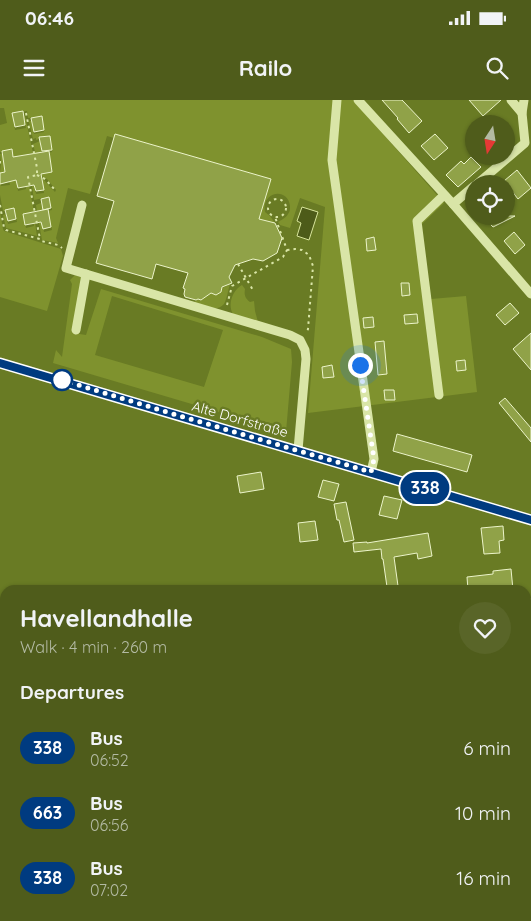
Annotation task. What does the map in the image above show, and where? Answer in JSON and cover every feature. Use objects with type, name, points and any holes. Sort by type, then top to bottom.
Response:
[{"type":"street","points":[[337,100],[332,160],[374,459],[371,472]]},
{"type":"street","points":[[358,100],[531,294]]},
{"type":"street","points":[[511,100],[522,113]]},
{"type":"street","points":[[487,175],[524,143],[522,113],[524,100]]},
{"type":"street","points":[[452,204],[465,193]]},
{"type":"street","points":[[439,395],[417,221],[444,195]]},
{"type":"street","points":[[82,205],[66,268],[290,335],[300,340],[305,350],[306,359],[298,450]]},
{"type":"street","points":[[76,330],[86,274]]},
{"type":"street","name":"Alte Dorfstraße","points":[[0,363],[531,520]]},
{"type":"path","points":[[26,113],[38,168],[37,175]]},
{"type":"path","points":[[40,239],[28,177],[37,175],[45,179],[56,191]]},
{"type":"path","points":[[224,315],[232,286],[283,257],[287,250],[275,217],[268,210],[269,205],[274,200],[279,199],[285,202],[286,211],[280,217],[275,217]]},
{"type":"path","points":[[0,205],[4,228]]},
{"type":"path","points":[[0,229],[4,228],[58,245],[69,258]]},
{"type":"path","points":[[287,250],[302,250],[309,255],[312,266],[308,330],[300,340]]},
{"type":"path","points":[[238,264],[254,292]]},
{"type":"shaded area","points":[[0,100],[353,100],[444,203],[421,225],[431,299],[466,296],[477,392],[308,413],[325,207],[300,198],[290,228],[280,225],[278,222],[286,217],[290,209],[288,200],[280,194],[271,196],[265,205],[265,212],[275,223],[97,196],[114,138],[107,136],[90,194],[68,188],[56,238],[58,243],[42,240],[39,223],[42,223],[44,232],[52,230],[49,217],[38,219],[36,205],[41,203],[43,212],[52,210],[49,197],[34,200],[32,186],[34,185],[36,194],[44,193],[42,179],[33,181],[41,178],[44,180],[55,192],[56,190],[47,179],[40,175],[38,165],[42,173],[52,172],[50,158],[37,160],[33,144],[40,141],[42,154],[52,152],[49,136],[39,137],[36,140],[36,138],[33,139],[29,122],[32,121],[34,134],[44,132],[42,117],[28,118],[27,111],[12,113],[15,130],[26,128],[23,115],[25,116],[33,153],[20,156],[23,169],[16,178],[18,191],[26,189],[25,180],[28,179],[34,212],[23,215],[26,228],[34,226],[34,216],[37,236],[6,228],[3,215],[6,214],[8,224],[17,222],[14,209],[3,211],[0,181],[1,186],[10,185],[7,172],[0,173],[0,154],[2,154],[5,168],[15,166],[12,150],[0,152],[0,125],[7,123],[4,108],[0,108]]},
{"type":"shaded area","points":[[302,207],[318,212],[309,240],[297,236],[301,223],[297,221]]},
{"type":"shaded area","points":[[0,212],[4,231],[61,249],[63,256],[47,311],[0,297]]},
{"type":"shaded area","points":[[75,275],[81,277],[73,333],[86,335],[101,289],[262,337],[291,349],[292,362],[286,432],[53,363],[56,350],[62,357],[72,284],[70,280]],"holes":[[[112,296],[223,330],[204,387],[95,355]]]},
{"type":"shaded area","points":[[230,284],[225,302],[221,307],[209,308],[192,304],[211,293],[216,295],[221,292],[222,288]]},
{"type":"shaded area","points":[[242,285],[247,299],[250,302],[254,301],[258,322],[233,314],[231,310],[232,298],[236,290]]},
{"type":"building","points":[[382,100],[402,100],[422,121],[409,133]]},
{"type":"building","points":[[469,100],[501,100],[484,115]]},
{"type":"building","points":[[23,111],[25,125],[15,127],[12,113]]},
{"type":"building","points":[[42,116],[44,130],[34,132],[31,118]]},
{"type":"building","points":[[115,134],[271,179],[259,219],[275,223],[282,238],[277,253],[263,261],[253,259],[235,265],[229,277],[232,283],[222,287],[221,292],[216,295],[211,293],[201,300],[185,297],[185,289],[183,288],[188,273],[156,264],[152,279],[96,263],[114,201],[97,196]]},
{"type":"building","points":[[435,134],[448,148],[434,160],[421,146]]},
{"type":"building","points":[[50,136],[52,150],[42,151],[39,137]]},
{"type":"building","points":[[12,149],[13,157],[49,151],[52,172],[41,174],[44,190],[36,191],[34,185],[18,188],[16,180],[0,184],[0,173],[5,172],[2,151]]},
{"type":"building","points":[[461,161],[464,164],[479,165],[481,167],[472,175],[465,175],[465,181],[458,187],[446,175]]},
{"type":"building","points":[[517,170],[531,188],[518,199],[515,195],[515,175],[511,175]]},
{"type":"building","points":[[49,197],[51,208],[43,210],[41,199]]},
{"type":"building","points":[[14,208],[16,219],[8,221],[5,210]]},
{"type":"building","points":[[48,209],[51,227],[43,229],[41,222],[25,225],[23,214]]},
{"type":"building","points":[[514,232],[525,245],[515,254],[504,241]]},
{"type":"building","points":[[374,237],[376,250],[367,251],[366,239]]},
{"type":"building","points":[[401,283],[409,283],[410,295],[402,296]]},
{"type":"building","points":[[510,303],[519,313],[505,325],[496,315]]},
{"type":"building","points":[[417,314],[418,323],[405,324],[404,315]]},
{"type":"building","points":[[373,317],[374,327],[364,328],[363,318]]},
{"type":"building","points":[[531,333],[531,370],[513,349]]},
{"type":"building","points":[[384,341],[387,374],[378,375],[375,342]]},
{"type":"building","points":[[465,360],[466,370],[457,371],[456,361]]},
{"type":"building","points":[[332,365],[334,377],[323,378],[322,367]]},
{"type":"building","points":[[384,390],[394,390],[395,400],[385,400]]},
{"type":"building","points":[[505,398],[531,428],[531,442],[499,403]]},
{"type":"building","points":[[397,434],[472,455],[467,472],[393,451]]},
{"type":"building","points":[[261,472],[264,489],[240,493],[237,476]]},
{"type":"building","points":[[323,480],[339,484],[334,501],[318,497]]},
{"type":"building","points":[[384,496],[402,500],[397,519],[379,515]]},
{"type":"building","points":[[346,502],[354,540],[344,542],[334,504]]},
{"type":"building","points":[[315,521],[318,540],[300,542],[298,523]]},
{"type":"building","points":[[503,526],[504,540],[499,541],[500,553],[484,554],[481,528]]},
{"type":"building","points":[[428,533],[432,556],[418,559],[417,553],[394,557],[398,585],[387,585],[381,549],[354,552],[353,543],[367,543]]},
{"type":"building","points":[[511,569],[513,585],[468,585],[467,577],[493,574],[493,571]]},
{"type":"bus line","name":"338","points":[[0,363],[531,520]]},
{"type":"route","points":[[62,380],[371,472],[374,459],[360,365]]}]
